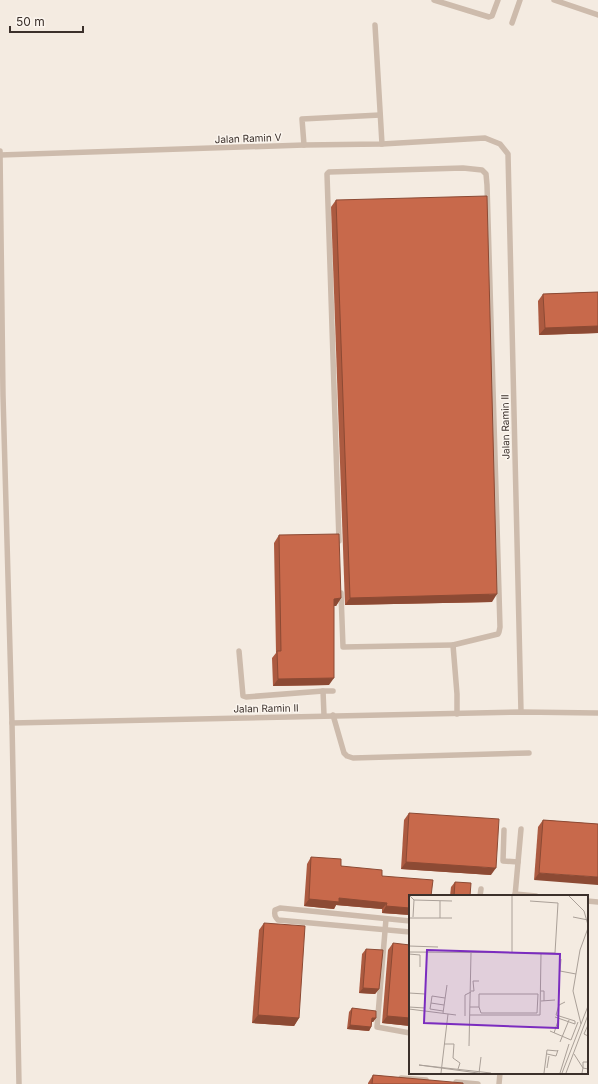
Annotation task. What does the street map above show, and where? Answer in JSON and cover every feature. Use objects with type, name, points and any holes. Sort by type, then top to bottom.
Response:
[{"type":"lane","points":[[434,0],[490,17],[492,16],[498,0]]},
{"type":"lane","points":[[512,23],[520,0]]},
{"type":"lane","points":[[554,0],[598,15]]},
{"type":"lane","points":[[375,25],[382,144]]},
{"type":"lane","points":[[304,145],[302,120],[304,119],[380,114]]},
{"type":"lane","name":"Jalan Ramin V","points":[[0,155],[304,145],[382,144],[485,138],[500,144]]},
{"type":"lane","name":"Jalan Ramin II","points":[[500,144],[508,154],[521,712]]},
{"type":"lane","points":[[0,151],[2,395],[12,723],[19,1084]]},
{"type":"lane","points":[[339,549],[326,174],[329,172],[464,168],[482,170],[486,174],[487,185],[500,632],[498,634],[453,645],[343,647],[340,588]]},
{"type":"lane","points":[[453,645],[457,714]]},
{"type":"lane","points":[[239,651],[242,694],[244,697],[333,691]]},
{"type":"lane","points":[[323,691],[324,716]]},
{"type":"lane","name":"Jalan Ramin II","points":[[12,723],[521,712],[598,712]]},
{"type":"lane","points":[[333,716],[344,753],[353,758],[529,752]]},
{"type":"lane","points":[[515,895],[521,829]]},
{"type":"lane","points":[[504,830],[503,861],[518,862]]},
{"type":"lane","points":[[480,895],[481,889]]},
{"type":"lane","points":[[588,901],[598,902]]},
{"type":"lane","points":[[409,921],[280,908],[275,910],[274,914],[275,918],[278,920],[409,932]]},
{"type":"lane","points":[[386,919],[377,1027],[409,1033]]},
{"type":"lane","points":[[499,1084],[500,1074]]},
{"type":"lane","points":[[401,1078],[432,1080]]},
{"type":"lane","points":[[447,1081],[477,1084]]},
{"type":"building","points":[[487,196],[497,594],[350,598],[336,200]]},
{"type":"building","points":[[598,292],[598,326],[545,328],[543,294]]},
{"type":"building","points":[[339,534],[341,598],[334,599],[334,678],[278,679],[277,651],[281,651],[279,535]]},
{"type":"building","points":[[409,813],[499,819],[496,868],[406,862]]},
{"type":"building","points":[[543,820],[598,824],[598,877],[539,873]]},
{"type":"building","points":[[311,857],[341,859],[341,866],[382,870],[382,876],[433,880],[431,895],[409,895],[409,908],[386,906],[387,903],[339,898],[339,902],[309,899]]},
{"type":"building","points":[[455,882],[471,883],[470,895],[454,895]]},
{"type":"building","points":[[264,923],[305,926],[299,1018],[258,1015]]},
{"type":"building","points":[[393,943],[409,945],[409,1018],[387,1016]]},
{"type":"building","points":[[366,949],[383,950],[379,989],[363,988]]},
{"type":"building","points":[[352,1008],[376,1011],[376,1018],[372,1018],[371,1027],[350,1025]]},
{"type":"building","points":[[373,1075],[463,1083],[463,1084],[372,1084]]}]
